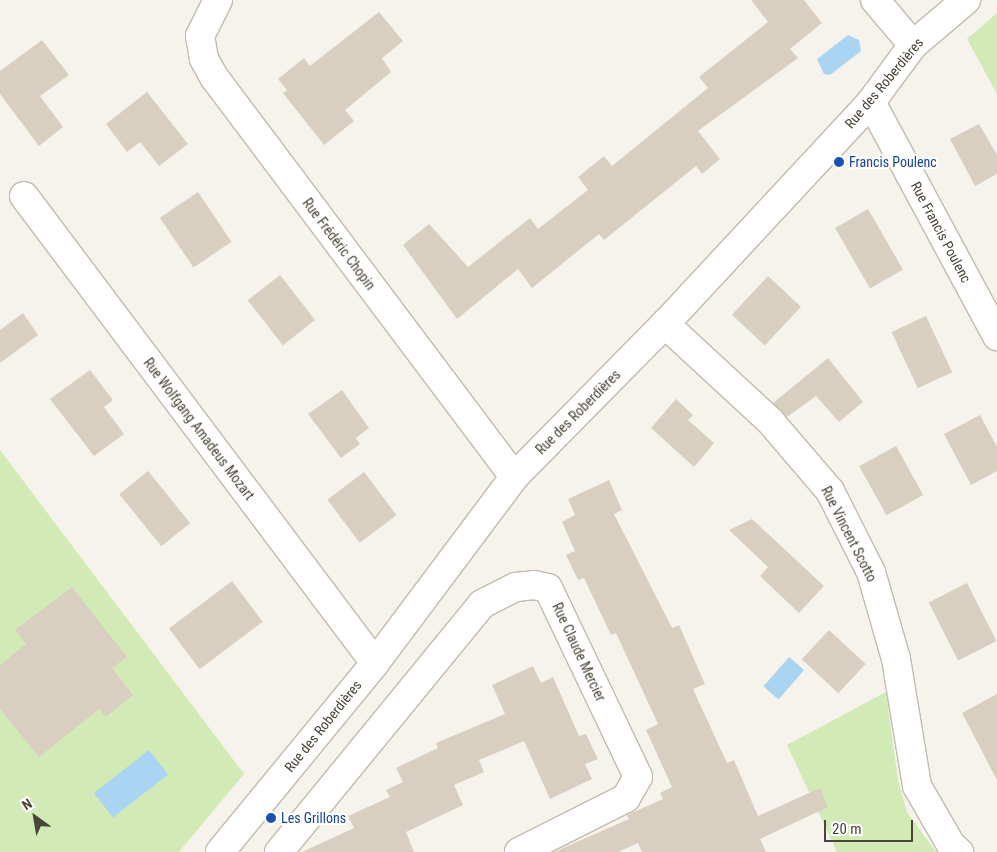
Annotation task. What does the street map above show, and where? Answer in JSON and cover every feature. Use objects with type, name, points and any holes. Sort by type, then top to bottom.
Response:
[{"type":"street","name":"Rue Frédéric Chopin","points":[[218,0],[200,36],[204,59],[214,77],[514,477]]},
{"type":"street","points":[[875,0],[913,45]]},
{"type":"street","name":"Rue des Roberdières","points":[[220,852],[375,663],[514,477],[665,324],[871,102],[913,45],[966,0]]},
{"type":"street","name":"Rue Francis Poulenc","points":[[871,102],[997,336]]},
{"type":"street","name":"Rue Wolfgang Amadeus Mozart","points":[[24,196],[375,663]]},
{"type":"street","name":"Rue Vincent Scotto","points":[[665,324],[770,421],[830,491],[871,572],[896,659],[917,786],[951,845],[959,852]]},
{"type":"street","name":"Rue Claude Mercier","points":[[279,852],[482,604],[516,587],[534,584],[548,588],[638,777],[626,798],[519,852]]},
{"type":"green space","points":[[997,13],[997,94],[967,39]]},
{"type":"green space","points":[[0,450],[244,774],[179,852],[0,852]]},
{"type":"green space","points":[[886,692],[898,780],[907,812],[936,852],[837,852],[787,745]]},
{"type":"water","points":[[848,35],[859,40],[861,51],[830,75],[824,74],[817,59]]},
{"type":"water","points":[[789,657],[804,670],[779,700],[763,686]]},
{"type":"water","points":[[149,750],[168,774],[113,818],[94,793]]},
{"type":"building","points":[[751,0],[804,0],[822,23],[790,49],[798,58],[698,131],[720,159],[702,174],[696,166],[604,240],[599,234],[532,288],[518,269],[457,319],[403,245],[429,224],[468,267],[530,218],[538,229],[588,190],[578,177],[604,156],[612,166],[708,88],[699,77],[768,22]]},
{"type":"building","points":[[379,12],[403,41],[382,58],[391,72],[345,110],[354,121],[324,145],[283,93],[287,90],[278,79],[304,58],[310,66]]},
{"type":"building","points":[[42,40],[69,75],[40,96],[63,127],[39,146],[0,94],[0,71]]},
{"type":"building","points":[[147,92],[188,144],[159,166],[140,142],[127,152],[106,124]]},
{"type":"building","points":[[979,124],[997,155],[997,174],[975,186],[950,139]]},
{"type":"building","points":[[198,192],[232,242],[193,267],[160,218]]},
{"type":"building","points":[[868,209],[903,270],[870,289],[835,228]]},
{"type":"building","points":[[280,275],[315,320],[283,345],[248,300]]},
{"type":"building","points":[[768,276],[801,307],[765,345],[732,315]]},
{"type":"building","points":[[23,313],[38,335],[0,363],[0,330]]},
{"type":"building","points":[[926,316],[952,372],[918,388],[892,332]]},
{"type":"building","points":[[828,358],[863,402],[839,422],[816,396],[787,417],[773,403]]},
{"type":"building","points":[[90,370],[113,400],[104,407],[124,434],[94,456],[50,399]]},
{"type":"building","points":[[342,390],[369,428],[356,438],[360,444],[341,458],[308,414]]},
{"type":"building","points":[[676,399],[693,415],[688,420],[714,443],[694,467],[651,428]]},
{"type":"building","points":[[980,415],[997,447],[997,471],[971,485],[944,434]]},
{"type":"building","points":[[896,446],[923,495],[886,515],[859,466]]},
{"type":"building","points":[[148,471],[190,523],[161,546],[119,494]]},
{"type":"building","points":[[364,472],[396,515],[360,543],[327,500]]},
{"type":"building","points":[[609,480],[622,510],[614,514],[672,628],[679,625],[705,684],[693,689],[727,763],[734,760],[758,816],[820,788],[828,807],[760,839],[766,852],[642,852],[638,843],[618,852],[554,852],[629,819],[627,815],[663,799],[660,793],[672,787],[646,730],[658,724],[616,633],[611,635],[584,578],[578,580],[566,555],[575,551],[562,522],[575,515],[568,499]]},
{"type":"building","points":[[752,519],[824,586],[799,613],[760,576],[768,567],[729,530]]},
{"type":"building","points":[[232,581],[263,622],[200,669],[169,629]]},
{"type":"building","points":[[967,583],[997,641],[958,660],[929,603]]},
{"type":"building","points":[[72,587],[127,657],[112,668],[133,695],[106,717],[99,709],[39,757],[0,709],[0,665],[26,644],[15,630]]},
{"type":"building","points":[[829,630],[866,664],[838,693],[802,659]]},
{"type":"building","points":[[533,666],[541,683],[553,677],[579,736],[586,734],[598,759],[585,764],[592,779],[550,799],[524,741],[479,760],[484,772],[454,785],[463,805],[406,832],[414,852],[302,852],[354,828],[348,816],[390,797],[386,790],[403,782],[396,768],[438,748],[436,743],[505,714],[492,685]]},
{"type":"building","points":[[997,694],[997,780],[962,713]]},
{"type":"place","name":"Francis Poulenc","points":[[839,162]]},
{"type":"place","name":"Les Grillons","points":[[271,818]]}]
